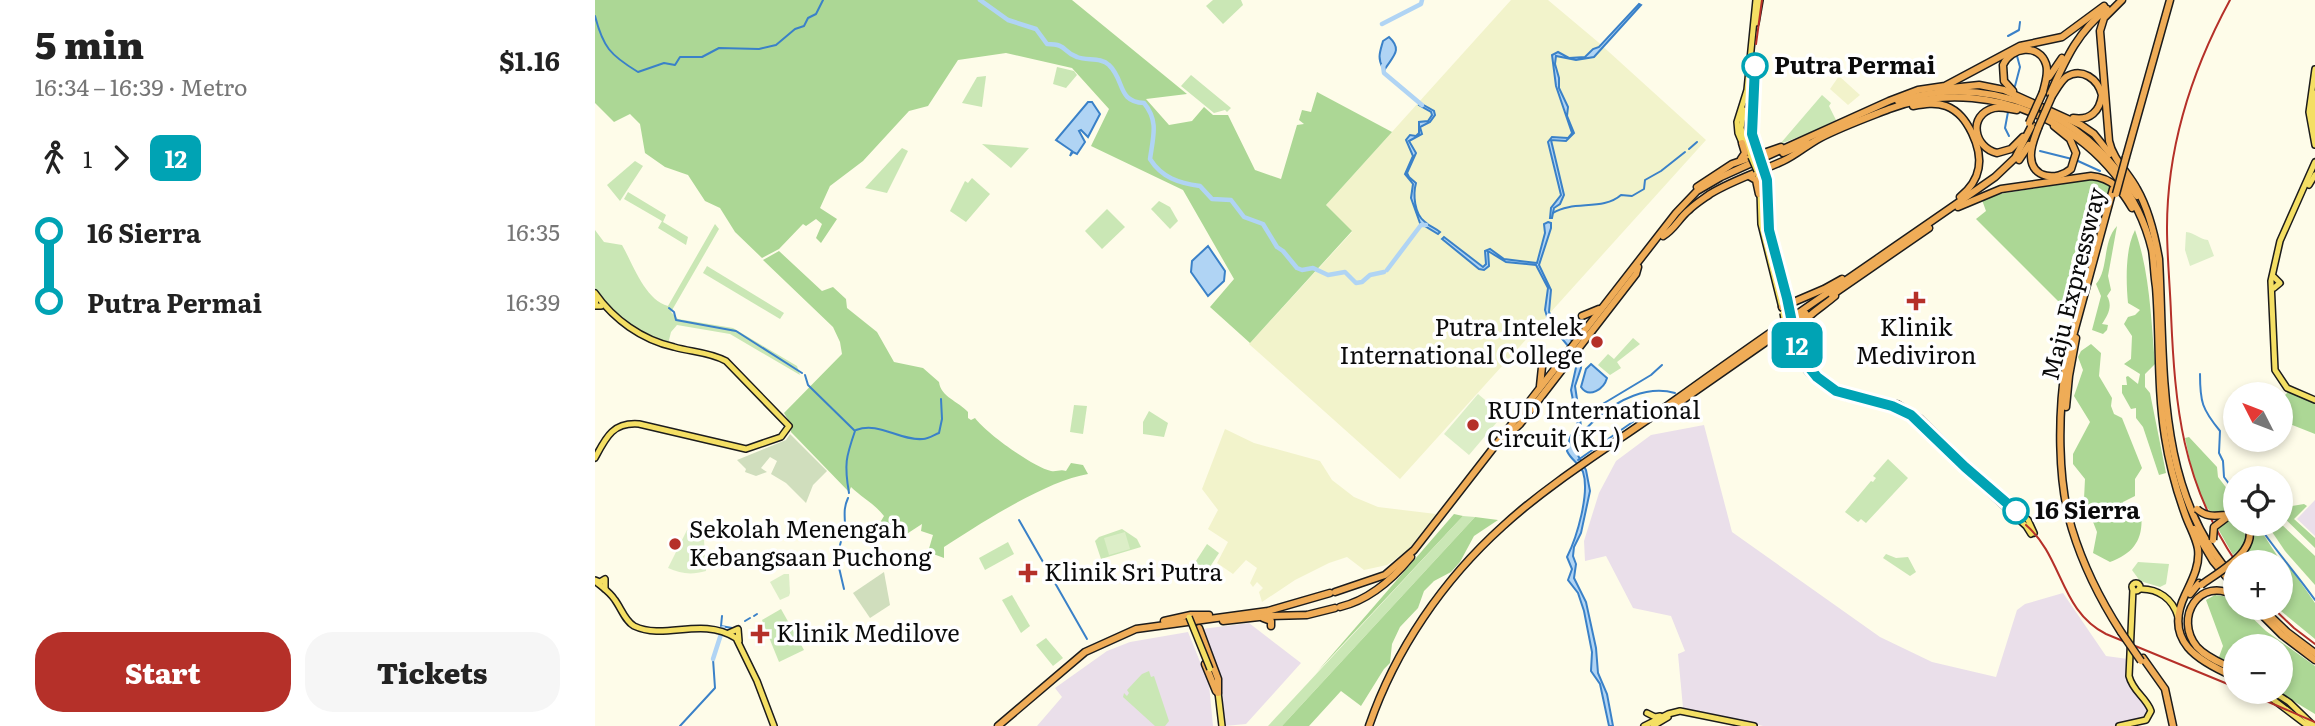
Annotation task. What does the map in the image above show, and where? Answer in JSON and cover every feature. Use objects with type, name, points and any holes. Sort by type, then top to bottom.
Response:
[{"type":"highway","points":[[1676,213],[1697,191],[1715,180],[1895,98],[1917,90],[1949,84],[2020,46],[2062,37],[2113,0]]},
{"type":"highway","points":[[1370,726],[1392,676],[1434,607],[1458,576],[1504,527],[1575,473],[2008,172],[2024,156],[2034,126],[2068,53],[2089,24],[2121,0]]},
{"type":"highway","points":[[2121,0],[2107,14],[2100,31],[2109,141],[2114,156],[2141,196],[2159,259],[2172,444],[2182,488],[2200,529],[2223,564]]},
{"type":"highway","name":"Maju Expressway","points":[[2168,0],[2071,359],[2066,396],[2066,444],[2069,490],[2077,529],[2122,631],[2163,686],[2170,726]]},
{"type":"highway","points":[[1589,464],[2010,165],[2034,126],[2048,94],[2054,67],[2078,31],[2104,6]]},
{"type":"highway","points":[[2019,96],[2007,85],[2002,71],[2005,60],[2019,50],[2034,52],[2045,61],[2048,94]]},
{"type":"highway","points":[[2048,94],[2064,79],[2078,74],[2095,80],[2102,95],[2097,111],[2088,118],[2080,119],[2055,112]]},
{"type":"highway","points":[[1895,98],[1969,85],[1997,88],[2055,112],[2081,125],[2098,139],[2131,184],[2147,215]]},
{"type":"highway","points":[[1882,104],[1951,92],[1986,93],[2018,101],[2056,117],[2086,137],[2111,162],[2137,196]]},
{"type":"highway","points":[[1001,726],[1077,663],[1100,648],[1139,632],[1185,625],[1198,627],[1255,618],[1307,615],[1365,598],[1405,565],[1504,439],[1520,424],[1572,351],[1636,274],[1638,267],[1689,203],[1710,186],[1842,129],[1903,105],[1945,97],[1999,101],[2048,118],[2086,144],[2104,162],[2133,203],[2148,237],[2154,273],[2164,428],[2170,466],[2198,549],[2197,569],[2179,614],[2179,627],[2186,646],[2195,656],[2206,664],[2223,669]]},
{"type":"highway","points":[[1842,129],[1913,106],[1959,100],[1986,102],[2017,110],[2054,126],[2076,140],[2100,162],[2122,189],[2142,230],[2154,273]]},
{"type":"highway","points":[[1913,106],[1938,104],[1954,110],[1967,124],[1980,153],[1980,165],[1974,183],[1944,213]]},
{"type":"highway","points":[[2017,110],[1996,108],[1985,113],[1977,123],[1977,135],[1982,146],[1997,153],[2011,149],[2034,126]]},
{"type":"highway","points":[[2034,126],[2031,151],[2033,165],[2042,174],[2058,177],[2073,166],[2076,153],[2070,139],[2054,126]]},
{"type":"highway","points":[[2010,165],[2023,137]]},
{"type":"highway","points":[[1663,236],[1703,199],[1796,154],[1817,140]]},
{"type":"highway","points":[[1743,142],[1752,153],[1751,156]]},
{"type":"highway","points":[[1740,160],[1745,153],[1743,142]]},
{"type":"highway","points":[[1579,342],[1685,199],[1701,183],[1740,160],[1795,143]]},
{"type":"highway","points":[[1747,176],[1756,180],[1759,194]]},
{"type":"highway","points":[[1958,207],[2001,189],[2091,176],[2106,179],[2116,185],[2131,207]]},
{"type":"highway","points":[[1786,308],[1832,285],[1900,243]]},
{"type":"highway","points":[[1798,350],[1795,338],[1797,330],[1847,285]]},
{"type":"highway","points":[[1783,297],[1787,303],[1786,308]]},
{"type":"highway","points":[[1582,316],[1604,305]]},
{"type":"highway","points":[[1001,726],[1085,652],[1136,629],[1156,622],[1191,617],[1279,609],[1370,582],[1391,571],[1413,550],[1572,351]]},
{"type":"highway","points":[[1540,388],[1539,375],[1542,367]]},
{"type":"highway","points":[[2172,444],[2180,475],[2197,509],[2206,516],[2223,517]]},
{"type":"highway","points":[[2181,503],[2204,546],[2223,571]]},
{"type":"highway","points":[[2223,520],[2214,527],[2213,540],[2223,557]]},
{"type":"highway","points":[[2223,668],[2203,660],[2193,651],[2185,639],[2182,614],[2191,591],[2246,545],[2249,536]]},
{"type":"highway","points":[[1365,598],[1361,592],[1370,582]]},
{"type":"highway","points":[[2223,593],[2214,590],[2201,596],[2191,607],[2187,623],[2190,636],[2197,647],[2223,665]]},
{"type":"highway","points":[[1136,629],[1246,611]]},
{"type":"highway","points":[[1164,621],[1191,615],[1209,615]]},
{"type":"highway","points":[[1255,618],[1268,619],[1271,626]]},
{"type":"highway","points":[[2262,620],[2280,634]]},
{"type":"highway","points":[[2266,620],[2281,634]]},
{"type":"highway","points":[[2275,620],[2315,653]]},
{"type":"highway","points":[[1185,625],[1198,627]]},
{"type":"highway","points":[[1198,627],[1217,692]]},
{"type":"highway","points":[[2293,643],[2315,660]]},
{"type":"main road","points":[[1754,43],[1758,0]]},
{"type":"main road","points":[[1743,142],[1737,122],[1747,90],[1758,0]]},
{"type":"main road","points":[[2315,69],[2309,112],[2315,145]]},
{"type":"main road","points":[[1743,142],[1741,119],[1751,79]]},
{"type":"main road","points":[[2315,93],[2315,130]]},
{"type":"main road","points":[[1751,156],[1758,173],[1761,212],[1783,297]]},
{"type":"main road","points":[[2315,162],[2280,241],[2271,285],[2275,369],[2287,388],[2315,399]]},
{"type":"main road","points":[[1758,173],[1763,240],[1786,308],[1789,334],[1804,367],[1824,388],[1892,408],[1910,417],[2021,521],[2018,527],[2031,532],[2028,520],[1920,418],[1907,408],[1892,402],[1837,390],[1815,374],[1789,334]]},
{"type":"main road","points":[[2315,175],[2282,242],[2274,277],[2280,284],[2274,288],[2277,369],[2285,382],[2315,399]]},
{"type":"main road","points":[[598,300],[625,324],[652,340],[715,356],[743,372]]},
{"type":"main road","points":[[595,452],[607,431],[627,421],[746,446],[779,435],[787,425],[723,362],[652,344],[620,324],[598,300]]},
{"type":"main road","points":[[595,458],[609,432],[627,424],[653,427],[746,449],[782,435],[789,429],[788,424],[731,365]]},
{"type":"main road","points":[[595,582],[605,579],[604,587],[628,621],[635,626],[661,631],[708,628],[731,638],[739,646],[773,726]]},
{"type":"main road","points":[[595,582],[613,600],[627,623],[634,629],[661,633],[696,630],[722,632],[738,629],[739,642],[773,726]]},
{"type":"main road","points":[[2138,588],[2160,589],[2176,603],[2188,590]]},
{"type":"main road","points":[[2138,588],[2150,589],[2164,596],[2176,610],[2179,627]]},
{"type":"main road","points":[[2119,726],[2146,720],[2151,711],[2149,705],[2134,690],[2129,676],[2138,588]]},
{"type":"main road","points":[[2127,726],[2147,722],[2153,711],[2150,703],[2136,689],[2131,676],[2134,598],[2138,588]]},
{"type":"main road","points":[[1191,617],[1211,669],[1221,726]]},
{"type":"main road","points":[[2279,704],[2308,726]]},
{"type":"main road","points":[[2291,704],[2314,726]]},
{"type":"main road","points":[[1642,726],[1646,713],[1655,717],[1686,711],[1754,726]]},
{"type":"main road","points":[[1653,726],[1668,717],[1685,713],[1743,726]]},
{"type":"main road","points":[[1642,726],[1668,714]]},
{"type":"shaded area","points":[[1704,425],[1732,532],[1880,637],[1932,662],[1996,677],[2017,610],[2025,604],[2063,593],[2106,656],[2128,659],[2129,686],[2147,705],[2149,711],[2146,716],[2115,726],[1763,726],[1683,708],[1678,654],[1685,651],[1671,616],[1633,608],[1606,556],[1585,561],[1584,541],[1599,493],[1616,461],[1651,435]]},
{"type":"shaded area","points":[[2315,500],[2315,536],[2297,519]]},
{"type":"shaded area","points":[[1249,623],[1301,663],[1246,724],[1225,726],[1221,677],[1202,629]]},
{"type":"shaded area","points":[[1188,632],[1209,684],[1213,726],[1037,726],[1062,697],[1055,688],[1107,651],[1130,642]]},
{"type":"green space","points":[[595,0],[1072,0],[1187,94],[1146,99],[1169,125],[1192,121],[1204,107],[1213,115],[1228,115],[1255,170],[1281,179],[1297,125],[1304,124],[1299,120],[1302,110],[1311,112],[1317,92],[1392,132],[1326,205],[1352,231],[1250,343],[1210,307],[1234,279],[1183,190],[1091,146],[1109,109],[1072,68],[1006,53],[958,60],[928,106],[909,111],[863,161],[830,186],[820,208],[837,219],[821,243],[816,238],[822,224],[816,219],[806,226],[803,224],[779,249],[762,258],[735,232],[720,208],[705,201],[688,175],[665,167],[645,153],[640,124],[630,114],[614,122],[595,103]]},
{"type":"green space","points":[[1213,0],[1241,0],[1243,5],[1223,24],[1206,6]]},
{"type":"green space","points":[[1511,0],[1548,0],[1706,140],[1400,479],[1249,344],[1352,232],[1326,205]]},
{"type":"green space","points":[[1057,67],[1074,71],[1077,75],[1066,88],[1053,84]]},
{"type":"green space","points":[[1191,75],[1231,108],[1227,112],[1225,110],[1214,113],[1181,86]]},
{"type":"green space","points":[[986,76],[982,107],[962,103],[977,77]]},
{"type":"green space","points":[[1839,76],[1860,95],[1848,105],[1830,89]]},
{"type":"green space","points":[[1822,95],[1831,103],[1829,106],[1836,120],[1780,144]]},
{"type":"green space","points":[[982,144],[1029,148],[1011,168]]},
{"type":"green space","points":[[902,148],[908,151],[887,193],[865,188]]},
{"type":"green space","points":[[635,161],[643,166],[620,201],[607,185]]},
{"type":"green space","points":[[972,178],[990,194],[966,222],[950,211],[965,181],[968,183]]},
{"type":"green space","points":[[2093,179],[2110,185],[2108,194],[2098,195],[2098,226],[2073,255],[2071,262],[2081,284],[2070,295],[2070,313],[1976,219],[1986,211],[1982,200],[1993,195]]},
{"type":"green space","points":[[628,192],[666,215],[663,222],[688,237],[686,245],[658,228],[662,221],[624,199]]},
{"type":"green space","points":[[1159,201],[1170,207],[1178,221],[1170,229],[1151,209]]},
{"type":"green space","points":[[1107,209],[1125,227],[1102,249],[1085,231]]},
{"type":"green space","points":[[715,224],[719,229],[671,312],[678,319],[733,328],[797,366],[800,375],[730,334],[677,325],[671,332],[668,344],[625,322],[599,297],[595,287],[595,230],[604,242],[622,245],[646,289],[668,306]]},
{"type":"green space","points":[[2117,226],[2108,276],[2111,290],[2107,296],[2110,307],[2102,324],[2108,325],[2103,334],[2092,330],[2101,296],[2096,284],[2103,271],[2109,240]]},
{"type":"green space","points":[[2135,230],[2144,263],[2151,313],[2155,364],[2145,374],[2145,387],[2150,393],[2166,473],[2159,475],[2143,427],[2136,418],[2136,408],[2131,409],[2122,393],[2122,385],[2127,385],[2126,377],[2138,384],[2140,374],[2124,364],[2131,359],[2132,336],[2124,324],[2128,317],[2140,310],[2128,303],[2127,295],[2128,256]]},
{"type":"green space","points":[[2186,232],[2208,240],[2214,256],[2190,266],[2185,250]]},
{"type":"green space","points":[[779,251],[822,291],[833,287],[846,299],[847,308],[877,332],[894,362],[923,368],[939,382],[946,395],[968,412],[968,418],[975,418],[1010,449],[1051,471],[1066,471],[1071,463],[1083,465],[1088,474],[1053,485],[995,515],[944,547],[944,558],[928,552],[933,535],[921,531],[922,524],[902,537],[893,537],[881,521],[884,516],[881,512],[851,487],[849,492],[791,432],[790,423],[784,413],[842,354],[833,327],[763,260]]},
{"type":"green space","points":[[707,266],[784,313],[780,319],[703,273]]},
{"type":"green space","points":[[1633,338],[1640,344],[1617,362],[1621,368],[1610,375],[1598,365],[1608,354],[1614,359]]},
{"type":"green space","points":[[2091,344],[2101,353],[2099,376],[2112,398],[2114,414],[2122,418],[2142,468],[2135,479],[2135,496],[2123,502],[2124,510],[2141,512],[2139,537],[2132,549],[2110,562],[2093,553],[2097,532],[2084,499],[2085,479],[2073,464],[2073,454],[2090,422],[2074,396],[2083,370],[2078,357],[2081,351]]},
{"type":"green space","name":"RUD International Circuit (KL)","points":[[1478,394],[1503,415],[1469,455],[1444,434]]},
{"type":"green space","points":[[2293,394],[2315,403],[2315,434],[2293,425]]},
{"type":"green space","points":[[1074,405],[1087,406],[1083,434],[1070,432]]},
{"type":"green space","points":[[1149,411],[1168,423],[1164,437],[1143,434],[1143,422]]},
{"type":"green space","points":[[1225,429],[1254,443],[1320,461],[1332,480],[1354,497],[1378,507],[1436,514],[1408,550],[1387,565],[1364,570],[1347,557],[1295,580],[1262,602],[1259,592],[1263,588],[1257,582],[1253,587],[1250,583],[1257,568],[1246,560],[1233,574],[1217,563],[1228,542],[1208,529],[1218,510],[1202,489]]},
{"type":"green space","points":[[790,434],[827,471],[813,485],[806,503],[786,483],[771,474],[777,461],[770,457],[761,468],[767,472],[756,476],[745,472],[746,469],[737,460],[786,440]]},
{"type":"green space","points":[[2189,437],[2217,467],[2218,477],[2223,483],[2223,515],[2214,516],[2202,499],[2185,438]]},
{"type":"green space","points":[[1888,459],[1908,478],[1866,523],[1861,519],[1858,522],[1845,512],[1871,481],[1873,482],[1876,478],[1873,476]]},
{"type":"green space","points":[[2293,506],[2307,506],[2294,519],[2315,538],[2315,548],[2293,527]]},
{"type":"green space","points":[[1454,514],[1463,516],[1317,672]]},
{"type":"green space","points":[[1463,516],[1475,517],[1282,726],[1268,726]]},
{"type":"green space","points":[[1475,517],[1498,520],[1474,536],[1460,562],[1451,572],[1434,581],[1424,591],[1418,608],[1400,627],[1392,644],[1390,663],[1361,706],[1341,691],[1309,726],[1282,726]]},
{"type":"green space","points":[[2223,522],[2223,536],[2246,536],[2242,547],[2230,550],[2217,527]]},
{"type":"green space","points":[[1122,529],[1137,539],[1141,547],[1101,559],[1095,541]]},
{"type":"green space","points":[[687,530],[704,540],[706,571],[687,573],[668,568]]},
{"type":"green space","points":[[1125,532],[1130,549],[1109,555],[1104,538]]},
{"type":"green space","points":[[2293,535],[2315,556],[2315,585],[2293,560],[2293,550],[2284,550],[2275,536]]},
{"type":"green space","points":[[2251,536],[2264,536],[2273,550],[2246,550]]},
{"type":"green space","points":[[1008,542],[1014,554],[985,570],[979,558]]},
{"type":"green space","points":[[1207,544],[1219,553],[1206,573],[1194,564]]},
{"type":"green space","points":[[1886,554],[1896,558],[1908,557],[1916,572],[1910,576],[1883,558]]},
{"type":"green space","points":[[2138,562],[2169,564],[2166,584],[2160,587],[2140,581],[2132,570]]},
{"type":"green space","points":[[2293,571],[2315,603],[2315,639],[2292,620]]},
{"type":"green space","points":[[884,572],[890,605],[870,618],[853,593]]},
{"type":"green space","points":[[789,574],[790,593],[780,600],[770,582]]},
{"type":"green space","points":[[1012,595],[1030,626],[1021,633],[1002,600]]},
{"type":"green space","points":[[2215,595],[2223,596],[2223,620],[2255,620],[2270,634],[2223,634],[2223,646],[2206,600]]},
{"type":"green space","points":[[781,609],[804,650],[779,662],[762,620]]},
{"type":"green space","points":[[1046,638],[1063,658],[1053,666],[1036,645]]},
{"type":"green space","points":[[2293,650],[2315,666],[2315,714],[2293,701]]},
{"type":"green space","points":[[1149,671],[1151,677],[1154,676],[1169,721],[1165,726],[1155,726],[1123,697],[1124,693],[1127,696],[1127,690],[1142,674]]},
{"type":"water","points":[[1639,4],[1641,5],[1594,57],[1576,60],[1556,56],[1559,88],[1568,107],[1567,116],[1574,133],[1566,141],[1551,140],[1564,195],[1550,218],[1551,208],[1561,195],[1548,142],[1552,137],[1568,138],[1572,133],[1556,86],[1552,55],[1558,52],[1569,58],[1585,57],[1599,47]]},
{"type":"water","points":[[1389,37],[1396,49],[1385,69],[1380,55],[1383,41]]},
{"type":"water","points":[[1088,102],[1092,102],[1100,114],[1088,137],[1079,131],[1085,142],[1077,154],[1073,152],[1070,156],[1072,151],[1056,140]]},
{"type":"water","points":[[1420,103],[1434,111],[1435,115],[1430,122],[1420,127],[1422,134],[1409,141],[1416,153],[1407,173],[1416,183],[1415,198],[1421,218],[1440,232],[1438,234],[1420,223],[1411,198],[1413,184],[1405,174],[1413,156],[1406,140],[1410,135],[1416,136],[1419,133],[1419,122],[1428,121],[1432,115],[1419,105]]},
{"type":"water","points":[[1551,223],[1551,228],[1539,265],[1551,290],[1549,312],[1554,322],[1582,351],[1581,368],[1575,386],[1581,426],[1575,441],[1575,450],[1586,470],[1590,491],[1581,533],[1574,547],[1574,578],[1586,602],[1596,648],[1598,673],[1607,694],[1613,726],[1609,726],[1600,684],[1591,671],[1592,652],[1584,611],[1578,593],[1568,580],[1572,569],[1567,557],[1578,527],[1585,491],[1583,472],[1567,451],[1570,437],[1578,426],[1571,390],[1579,354],[1568,346],[1549,323],[1545,310],[1548,288],[1536,265],[1506,262],[1488,251],[1489,266],[1484,270],[1479,269],[1442,239],[1444,237],[1483,267],[1486,264],[1485,251],[1490,249],[1504,259],[1537,263],[1545,233],[1544,224]]},
{"type":"water","points":[[1208,246],[1225,271],[1224,281],[1208,296],[1191,272],[1192,261]]},
{"type":"water","points":[[1591,364],[1607,378],[1600,389],[1588,392],[1581,387],[1586,369]]},
{"type":"waterway","points":[[595,16],[609,49],[638,72],[664,63],[675,65],[680,57],[702,57],[719,48],[759,49],[776,45],[795,29],[804,26],[808,18],[816,14],[823,0]]},
{"type":"waterway","points":[[980,0],[1008,20],[1036,29],[1047,44],[1058,45],[1077,57],[1102,61],[1109,65],[1129,99],[1144,103],[1152,116],[1154,130],[1150,159],[1160,171],[1172,179],[1200,186],[1212,199],[1231,200],[1244,217],[1263,224],[1277,247],[1297,268],[1313,268],[1328,275],[1345,272],[1356,283],[1362,282],[1370,275],[1384,272]]},
{"type":"waterway","points":[[1382,24],[1421,4],[1422,0]]},
{"type":"waterway","points":[[2008,36],[2019,30],[2020,22]]},
{"type":"waterway","points":[[2015,86],[2020,67],[2017,56]]},
{"type":"waterway","points":[[1383,66],[1384,73],[1422,105]]},
{"type":"waterway","points":[[2008,112],[2005,128],[2009,136]]},
{"type":"waterway","points":[[1689,149],[1697,142]]},
{"type":"waterway","points":[[2040,151],[2072,159]]},
{"type":"waterway","points":[[1553,213],[1570,207],[1606,203],[1621,195],[1632,196],[1644,189],[1645,180],[1685,152]]},
{"type":"waterway","points":[[2078,161],[2100,171]]},
{"type":"waterway","points":[[1387,270],[1421,225],[1426,225]]},
{"type":"waterway","points":[[669,308],[674,312],[676,320],[736,331],[802,373]]},
{"type":"waterway","points":[[1581,417],[1651,375],[1662,365]]},
{"type":"waterway","points":[[2200,374],[2203,405],[2220,431],[2219,453],[2223,466]]},
{"type":"waterway","points":[[805,375],[808,385],[855,431],[847,461],[849,493]]},
{"type":"waterway","points":[[1576,437],[1605,411],[1624,400],[1654,391],[1675,393]]},
{"type":"waterway","points":[[856,430],[873,428],[914,439],[929,438],[939,433],[942,419],[941,399]]},
{"type":"waterway","points":[[1578,460],[1657,405]]},
{"type":"waterway","points":[[839,555],[848,498]]},
{"type":"waterway","points":[[1019,520],[1087,639]]},
{"type":"waterway","points":[[2266,536],[2315,600]]},
{"type":"waterway","points":[[837,559],[844,589]]},
{"type":"waterway","points":[[722,616],[721,626],[732,628]]},
{"type":"waterway","points":[[745,621],[750,618]]},
{"type":"waterway","points":[[713,659],[723,628]]},
{"type":"waterway","points":[[680,726],[715,688],[713,659]]},
{"type":"tunnel","points":[[1751,79],[1753,53]]},
{"type":"railway","points":[[1756,44],[1762,0]]},
{"type":"railway","points":[[2229,550],[2204,503],[2193,473],[2179,412],[2167,228],[2171,168],[2184,110],[2204,54],[2230,0]]},
{"type":"railway","points":[[1750,78],[1749,130],[1765,179],[1767,227],[1801,359],[1831,390],[1892,407],[1914,418],[1964,470],[2003,503]]},
{"type":"railway","points":[[2026,525],[2048,552],[2070,598],[2091,624],[2106,634],[2223,682]]},
{"type":"railway","points":[[2286,620],[2315,644]]},
{"type":"railway","points":[[2273,704],[2315,722]]},
{"type":"metro line","name":"12","points":[[1755,66],[1752,134],[1767,180],[1769,230],[1796,342],[1804,361],[1817,377],[1836,391],[1892,406],[1911,415],[2016,511]]},
{"type":"place","name":"Putra Permai","points":[[1755,66]]},
{"type":"place","name":"Klinik Mediviron","points":[[1916,301]]},
{"type":"place","name":"Putra Intelek International College","points":[[1597,342]]},
{"type":"place","name":"RUD International Circuit (KL)","points":[[1473,425]]},
{"type":"place","name":"16 Sierra","points":[[2016,511]]},
{"type":"place","name":"Sekolah Menengah Kebangsaan Puchong","points":[[675,544]]},
{"type":"place","name":"Klinik Sri Putra","points":[[1028,573]]},
{"type":"place","name":"Klinik Medilove","points":[[760,634]]}]
